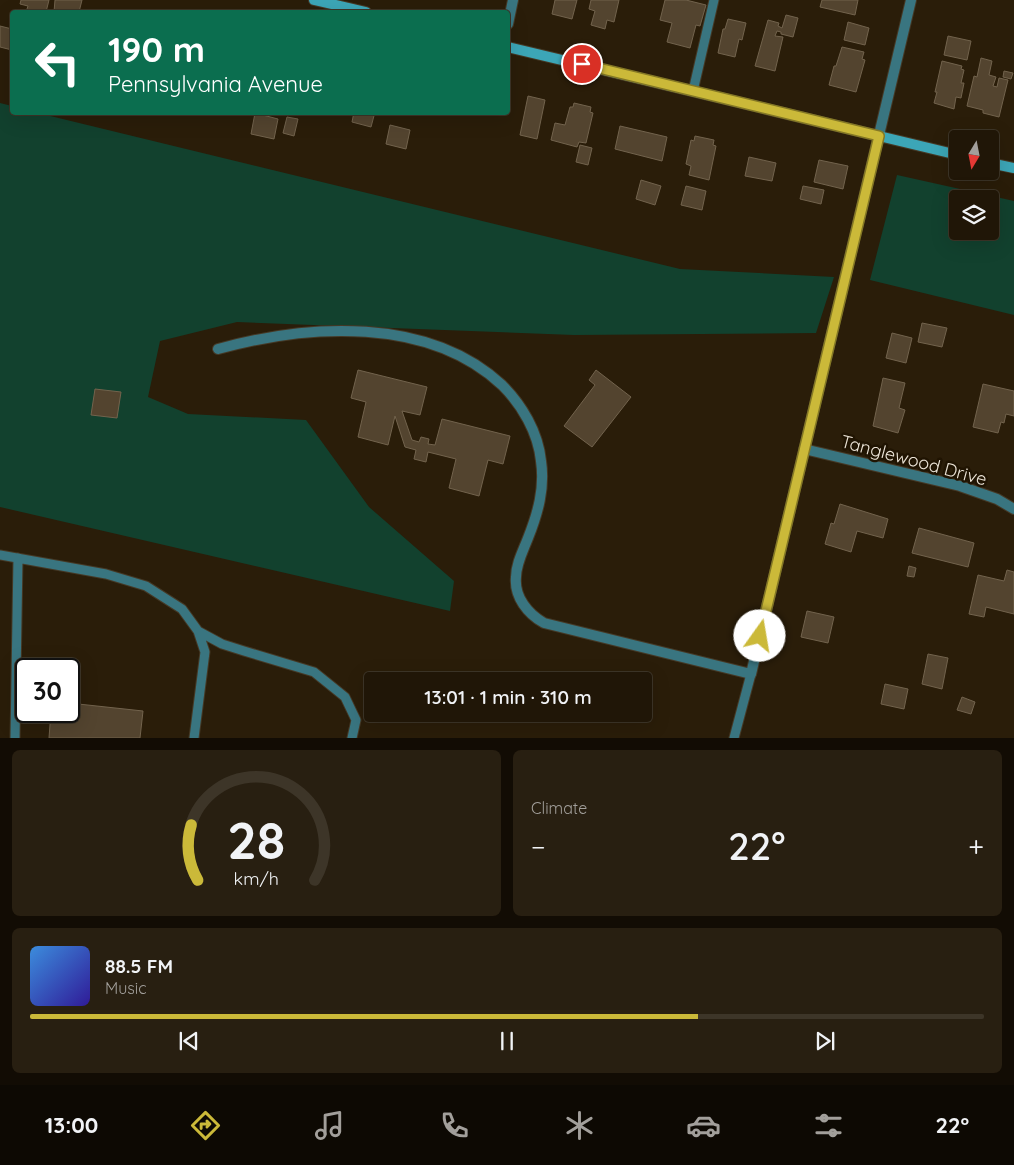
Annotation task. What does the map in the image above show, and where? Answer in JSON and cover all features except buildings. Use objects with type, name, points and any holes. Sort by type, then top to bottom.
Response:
[{"type":"street","points":[[314,0],[357,10]]},
{"type":"street","points":[[510,14],[513,0]]},
{"type":"street","points":[[218,349],[246,341],[307,332],[346,330],[419,341],[448,351],[475,364],[490,374],[511,394],[527,417],[535,435],[541,460],[542,482],[539,506],[515,578],[517,592],[524,606],[544,623],[751,674],[911,0]]},
{"type":"street","points":[[510,47],[949,153]]},
{"type":"street","points":[[999,164],[1014,168]]},
{"type":"street","name":"Tanglewood Drive","points":[[804,449],[960,486],[997,499],[1014,509]]},
{"type":"lane","points":[[693,91],[714,0]]},
{"type":"lane","points":[[0,555],[106,574],[146,586],[182,609],[198,631],[205,652],[194,738]]},
{"type":"lane","points":[[16,738],[18,558]]},
{"type":"lane","points":[[198,631],[222,644],[314,672],[345,697],[356,720],[352,738]]},
{"type":"lane","points":[[734,738],[751,674]]},
{"type":"green space","points":[[0,103],[10,106],[10,115],[46,115],[680,269],[834,277],[816,333],[574,335],[237,322],[160,341],[148,397],[188,414],[306,420],[369,507],[454,581],[450,611],[0,507]]},
{"type":"green space","points":[[897,175],[964,190],[949,190],[949,240],[999,240],[999,198],[1014,201],[1014,315],[870,280]]},
{"type":"route","points":[[582,64],[879,136],[760,636]]}]
